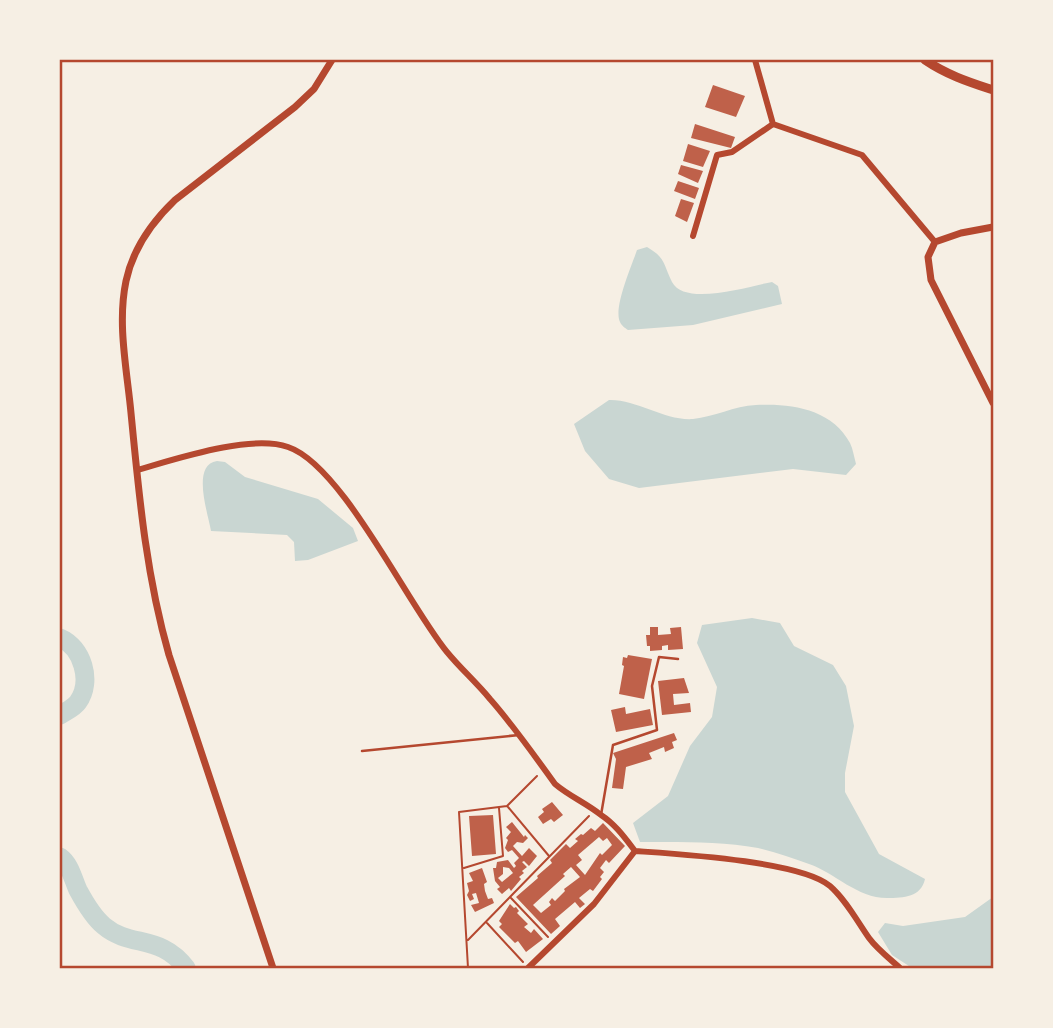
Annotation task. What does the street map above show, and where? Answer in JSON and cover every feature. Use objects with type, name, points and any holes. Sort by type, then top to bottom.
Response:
[{"type":"main road","points":[[925,60],[941,71],[993,90]]},
{"type":"street","points":[[272,968],[156,609],[145,548],[122,312],[133,259],[160,215],[175,200],[295,107],[314,89],[332,60]]},
{"type":"street","points":[[755,60],[773,124]]},
{"type":"street","points":[[693,236],[717,155],[732,152],[773,124]]},
{"type":"street","points":[[773,124],[862,155],[935,242]]},
{"type":"street","points":[[993,227],[961,233],[935,242],[928,257],[931,280],[993,403]]},
{"type":"street","points":[[137,470],[206,451],[253,444],[287,446],[300,452],[330,480],[446,651],[491,699],[544,769],[568,795],[598,813],[620,831],[635,850],[738,860],[805,873],[828,884],[872,942],[900,968]]},
{"type":"street","points":[[529,968],[594,904],[635,850]]},
{"type":"lane","points":[[598,813],[613,745],[657,730],[652,686],[659,657],[678,659]]},
{"type":"lane","points":[[362,751],[519,735]]},
{"type":"path","points":[[468,968],[459,812],[507,806],[544,769]]},
{"type":"path","points":[[507,806],[549,857]]},
{"type":"path","points":[[462,868],[503,856],[498,807]]},
{"type":"path","points":[[466,942],[549,857],[598,813]]},
{"type":"path","points":[[510,897],[554,944]]},
{"type":"path","points":[[486,922],[529,968]]},
{"type":"shaded area","points":[[647,247],[661,258],[672,282],[679,289],[690,293],[718,293],[772,282],[778,286],[782,304],[693,325],[628,330],[621,323],[619,316],[621,297],[637,250]]},
{"type":"shaded area","points":[[609,400],[630,403],[682,419],[701,418],[756,405],[783,405],[809,410],[833,422],[842,432],[851,445],[856,464],[846,475],[793,469],[639,488],[609,479],[585,451],[574,424]]},
{"type":"shaded area","points":[[225,462],[245,477],[318,499],[353,528],[358,541],[308,560],[295,561],[294,542],[287,535],[211,531],[203,480],[209,464]]},
{"type":"shaded area","points":[[752,618],[780,623],[794,646],[833,665],[846,686],[854,726],[845,773],[845,792],[879,854],[925,879],[916,893],[900,898],[876,897],[856,890],[809,864],[758,848],[714,843],[640,842],[633,823],[668,796],[690,746],[712,717],[717,687],[697,643],[702,625]]},
{"type":"shaded area","points":[[993,897],[993,968],[912,968],[892,955],[878,932],[885,923],[903,926],[965,917]]},
{"type":"building","points":[[713,85],[745,96],[736,117],[705,107]]},
{"type":"building","points":[[695,124],[735,137],[731,148],[691,138]]},
{"type":"building","points":[[688,144],[710,151],[703,167],[683,161]]},
{"type":"building","points":[[681,165],[703,171],[698,183],[678,174]]},
{"type":"building","points":[[678,181],[699,188],[695,199],[674,191]]},
{"type":"building","points":[[681,199],[694,203],[687,222],[675,216]]},
{"type":"building","points":[[650,627],[658,627],[658,635],[671,634],[670,628],[681,627],[683,649],[668,650],[668,645],[662,646],[662,650],[650,651],[646,635],[650,635]]},
{"type":"building","points":[[628,655],[652,659],[644,699],[619,694],[623,657],[627,658]]},
{"type":"building","points":[[684,678],[689,693],[673,694],[674,705],[690,703],[691,712],[662,715],[658,681]]},
{"type":"building","points":[[625,707],[626,714],[650,709],[653,725],[616,732],[611,710]]},
{"type":"building","points":[[674,733],[677,740],[672,742],[674,748],[665,752],[664,747],[649,753],[652,759],[626,767],[623,789],[612,788],[616,759],[613,753]]},
{"type":"building","points":[[552,802],[563,815],[554,822],[551,819],[543,824],[538,817],[544,812],[542,809]]},
{"type":"building","points":[[493,815],[496,854],[472,856],[469,816]]},
{"type":"building","points":[[512,822],[524,837],[525,835],[528,838],[513,846],[522,856],[529,848],[537,856],[529,866],[522,862],[527,867],[519,877],[521,879],[511,891],[509,888],[502,894],[497,889],[500,887],[495,881],[493,868],[496,868],[497,862],[508,860],[514,868],[514,863],[519,858],[512,850],[508,852],[505,848],[508,840],[506,838],[511,832],[506,827]],"holes":[[[503,867],[509,868],[513,873],[502,882],[498,878],[503,874]]]},
{"type":"building","points":[[603,823],[625,846],[609,863],[606,860],[600,868],[604,872],[600,877],[602,879],[593,891],[590,889],[579,898],[585,904],[580,908],[575,902],[555,919],[560,926],[551,934],[516,897],[538,878],[552,863],[550,860],[566,844],[570,848],[581,834],[591,828],[595,831]],"holes":[[[599,837],[603,841],[607,838],[612,845],[602,855],[600,853],[585,875],[576,865],[582,860],[578,855]],[[571,867],[580,877],[564,889],[555,901],[552,898],[549,902],[551,905],[541,913],[533,905],[565,876],[563,874]]]},
{"type":"building","points":[[482,868],[487,882],[484,884],[485,891],[488,899],[492,898],[494,903],[475,912],[471,905],[479,903],[476,893],[472,894],[474,899],[470,901],[467,883],[473,881],[469,873]]},
{"type":"building","points":[[510,904],[516,907],[519,911],[517,913],[528,924],[524,927],[531,933],[534,929],[543,939],[526,952],[518,941],[515,943],[499,927],[502,924],[499,921]]},
{"type":"waterway","points":[[60,638],[74,649],[85,675],[85,684],[78,702],[60,715]]},
{"type":"waterway","points":[[60,857],[69,868],[86,905],[104,926],[124,937],[166,950],[186,968]]}]
